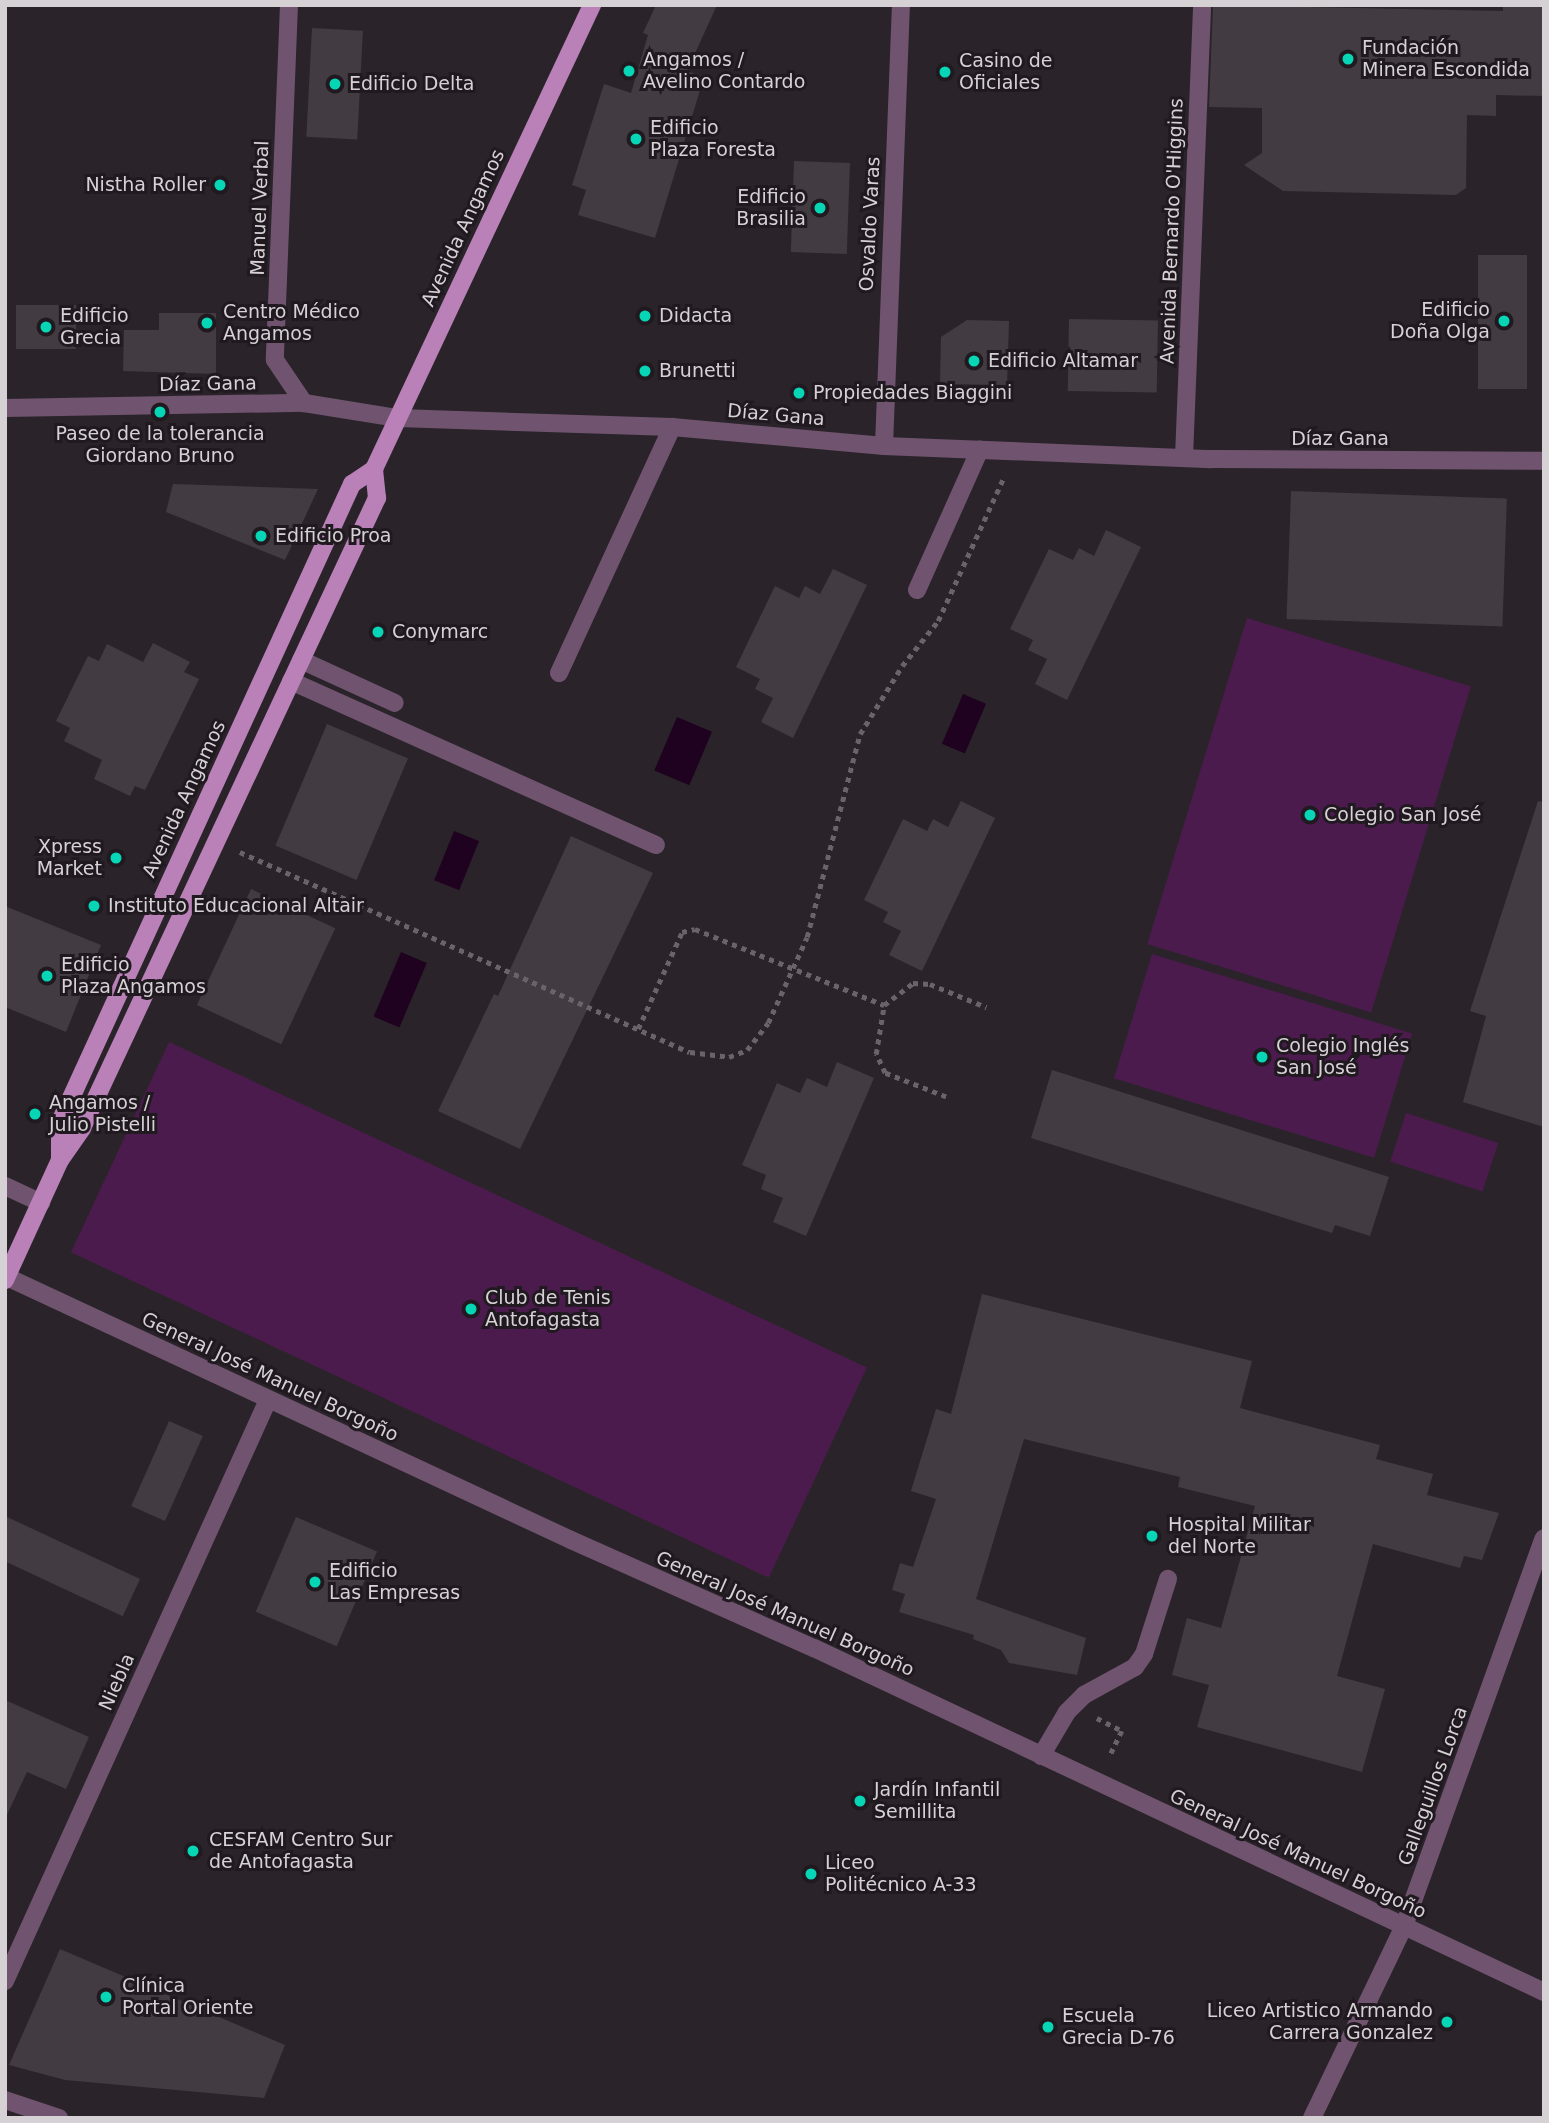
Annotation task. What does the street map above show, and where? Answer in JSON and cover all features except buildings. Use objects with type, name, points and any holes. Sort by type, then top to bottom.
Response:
[{"type":"main road","name":"Avenida Angamos","points":[[60,1160],[60,1122],[352,484],[374,469],[592,5]]},
{"type":"main road","name":"Avenida Angamos","points":[[6,1278],[60,1160],[82,1128],[377,498],[374,469]]},
{"type":"street","name":"Manuel Verbal","points":[[289,5],[275,360],[304,403]]},
{"type":"street","name":"Osvaldo Varas","points":[[884,446],[901,5]]},
{"type":"street","name":"Avenida Bernardo O'Higgins","points":[[1184,457],[1202,5]]},
{"type":"street","name":"Díaz Gana","points":[[5,408],[304,403],[398,418],[672,427],[884,446],[1184,457],[1544,461]]},
{"type":"street","points":[[559,673],[672,427]]},
{"type":"street","points":[[917,590],[980,449]]},
{"type":"street","points":[[301,660],[396,703]]},
{"type":"street","points":[[291,681],[656,845]]},
{"type":"street","points":[[5,1186],[41,1203]]},
{"type":"street","name":"General José Manuel Borgoño","points":[[6,1278],[1041,1756],[1544,1992]]},
{"type":"street","name":"Niebla","points":[[5,1981],[268,1399]]},
{"type":"street","name":"Galleguillos Lorca","points":[[1312,2118],[1404,1926],[1544,1538]]},
{"type":"street","points":[[1041,1756],[1067,1712],[1084,1695],[1135,1667],[1144,1654],[1168,1579]]},
{"type":"street","points":[[5,2100],[49,2117]]},
{"type":"path","points":[[215,841],[690,1052],[729,1056],[747,1050],[768,1023],[807,936],[860,734],[902,666],[938,621],[1016,451]]},
{"type":"path","points":[[638,1029],[682,932],[695,929],[884,1005]]},
{"type":"path","points":[[946,1097],[885,1073],[876,1054],[884,1005],[913,983],[930,984],[986,1007]]},
{"type":"path","points":[[1089,1714],[1122,1731],[1097,1784]]},
{"type":"shaded area","name":"Colegio San José","points":[[1247,618],[1471,686],[1371,1013],[1147,944]]},
{"type":"shaded area","points":[[963,694],[986,704],[965,753],[942,744]]},
{"type":"shaded area","points":[[677,717],[712,732],[689,785],[654,770]]},
{"type":"shaded area","points":[[454,831],[479,841],[459,890],[434,880]]},
{"type":"shaded area","points":[[401,952],[427,963],[399,1027],[374,1016]]},
{"type":"shaded area","name":"Colegio Inglés San José","points":[[1152,954],[1412,1034],[1374,1158],[1114,1078]]},
{"type":"shaded area","name":"Club de Tenis Antofagasta","points":[[169,1042],[867,1367],[769,1578],[71,1252]]},
{"type":"shaded area","points":[[1406,1113],[1498,1143],[1482,1191],[1390,1162]]},
{"type":"place","name":"Fundación Minera Escondida","points":[[1348,59]]},
{"type":"place","name":"Angamos / Avelino Contardo","points":[[629,71]]},
{"type":"place","name":"Casino de Oficiales","points":[[945,72]]},
{"type":"place","name":"Edificio Delta","points":[[335,84]]},
{"type":"place","name":"Edificio Plaza Foresta","points":[[636,139]]},
{"type":"place","name":"Nistha Roller","points":[[220,185]]},
{"type":"place","name":"Edificio Brasilia","points":[[820,208]]},
{"type":"place","name":"Didacta","points":[[645,316]]},
{"type":"place","name":"Edificio Doña Olga","points":[[1504,321]]},
{"type":"place","name":"Centro Médico Angamos","points":[[207,323]]},
{"type":"place","name":"Edificio Grecia","points":[[46,327]]},
{"type":"place","name":"Edificio Altamar","points":[[974,361]]},
{"type":"place","name":"Brunetti","points":[[645,371]]},
{"type":"place","name":"Propiedades Biaggini","points":[[799,393]]},
{"type":"place","name":"Paseo de la tolerancia Giordano Bruno","points":[[160,412]]},
{"type":"place","name":"Edificio Proa","points":[[261,536]]},
{"type":"place","name":"Conymarc","points":[[378,632]]},
{"type":"place","name":"Colegio San José","points":[[1310,815]]},
{"type":"place","name":"Xpress Market","points":[[116,858]]},
{"type":"place","name":"Instituto Educacional Altair","points":[[94,906]]},
{"type":"place","name":"Edificio Plaza Angamos","points":[[47,976]]},
{"type":"place","name":"Colegio Inglés San José","points":[[1262,1057]]},
{"type":"place","name":"Angamos / Julio Pistelli","points":[[35,1114]]},
{"type":"place","name":"Club de Tenis Antofagasta","points":[[471,1309]]},
{"type":"place","name":"Hospital Militar del Norte","points":[[1152,1536]]},
{"type":"place","name":"Edificio Las Empresas","points":[[315,1582]]},
{"type":"place","name":"Jardín Infantil Semillita","points":[[860,1801]]},
{"type":"place","name":"CESFAM Centro Sur de Antofagasta","points":[[193,1851]]},
{"type":"place","name":"Liceo Politécnico A-33","points":[[811,1874]]},
{"type":"place","name":"Clínica Portal Oriente","points":[[106,1997]]},
{"type":"place","name":"Liceo Artistico Armando Carrera Gonzalez","points":[[1447,2022]]},
{"type":"place","name":"Escuela Grecia D-76","points":[[1048,2027]]}]
